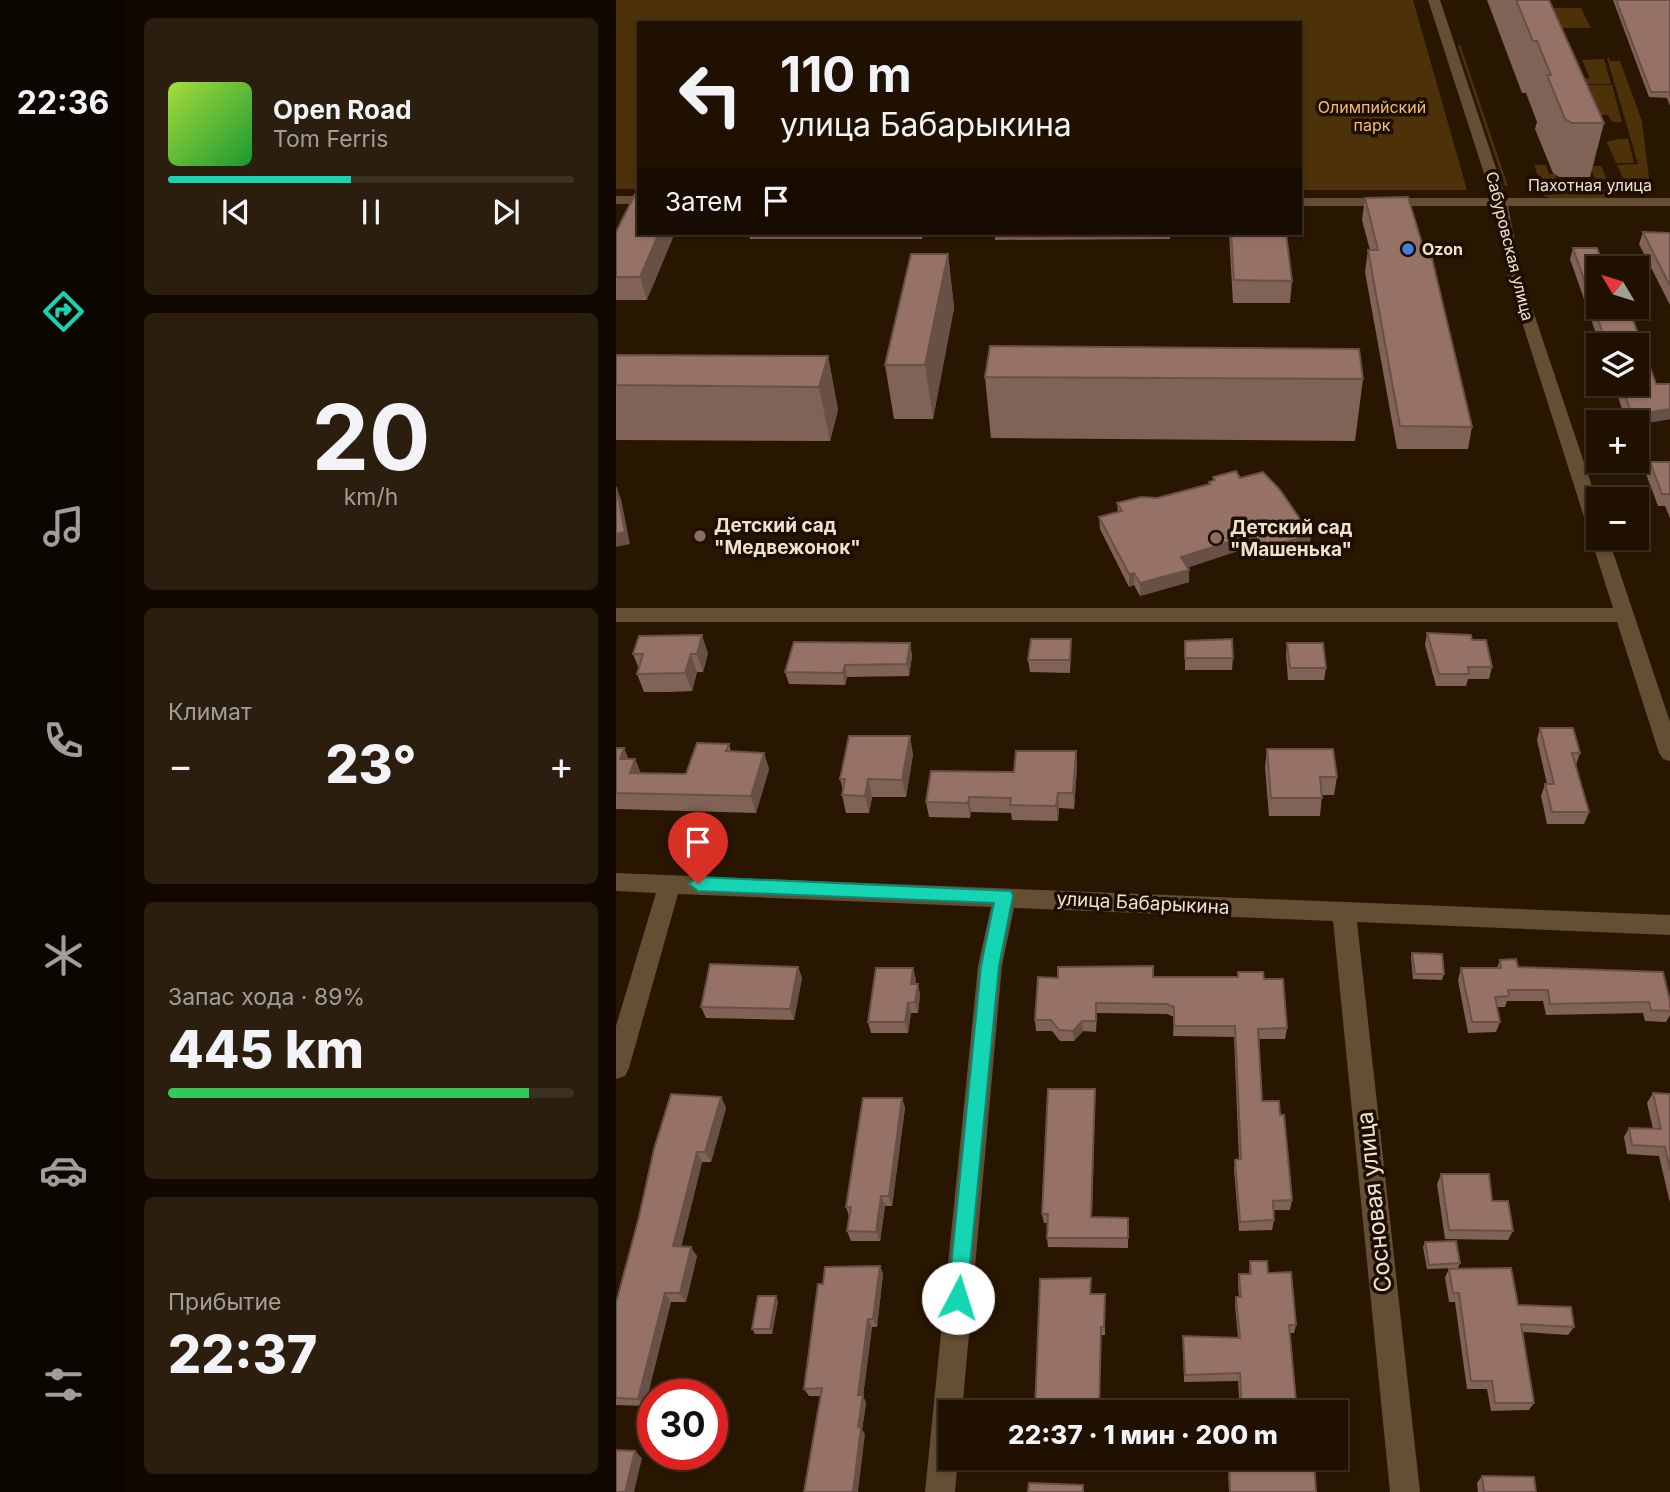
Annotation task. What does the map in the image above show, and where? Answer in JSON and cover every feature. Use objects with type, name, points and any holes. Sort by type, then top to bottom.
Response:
[{"type":"street","name":"Сабуровская улица","points":[[1434,0],[1502,203],[1515,278],[1586,495]]},
{"type":"street","points":[[616,200],[637,200]]},
{"type":"street","name":"Пахотная улица","points":[[1302,202],[1670,202]]},
{"type":"street","name":"Сабуровская улица","points":[[1604,550],[1670,754]]},
{"type":"street","points":[[616,615],[1625,615]]},
{"type":"street","name":"улица Бабарыкина","points":[[616,882],[1670,925]]},
{"type":"street","points":[[616,1068],[670,883]]},
{"type":"street","points":[[940,1492],[990,966],[1005,896]]},
{"type":"street","name":"Сосновая улица","points":[[1343,912],[1405,1492]]},
{"type":"green space","name":"Олимпийский парк","points":[[616,0],[1413,0],[1467,190],[1302,190],[1302,21],[637,21],[637,189],[616,189]]},
{"type":"green space","points":[[1546,8],[1581,8],[1591,28],[1561,28]]},
{"type":"green space","points":[[1460,44],[1508,186],[1505,186],[1458,46]]},
{"type":"green space","points":[[1609,57],[1610,61],[1620,61],[1642,121],[1651,195],[1627,187],[1617,165],[1638,164],[1607,58]]},
{"type":"green space","points":[[1604,59],[1611,84],[1580,84],[1581,79],[1590,78],[1582,60]]},
{"type":"green space","points":[[1583,85],[1612,85],[1622,122],[1612,122],[1608,115],[1601,115]]},
{"type":"green space","points":[[1628,139],[1634,163],[1616,163],[1607,142]]},
{"type":"green space","points":[[1534,165],[1546,165],[1549,174],[1555,174],[1557,179],[1595,179],[1590,166],[1601,166],[1610,186],[1542,186]]},
{"type":"green space","points":[[1541,190],[1615,190],[1616,193],[1609,198],[1550,198],[1544,196]]},
{"type":"building","points":[[1516,0],[1549,0],[1604,123],[1572,123],[1565,119],[1537,41],[1533,41]]},
{"type":"building","points":[[1616,0],[1670,0],[1670,96],[1669,92],[1651,92]]},
{"type":"building","points":[[637,194],[637,235],[658,235],[640,277],[616,277],[616,232]]},
{"type":"building","points":[[1408,197],[1424,250],[1430,250],[1472,427],[1400,426],[1368,250],[1378,250],[1365,198]]},
{"type":"building","points":[[1643,232],[1670,233],[1670,286]]},
{"type":"building","points":[[1231,235],[1286,235],[1292,281],[1234,280]]},
{"type":"building","points":[[1573,248],[1597,248],[1600,256],[1586,256],[1586,285]]},
{"type":"building","points":[[911,254],[948,254],[925,365],[885,365]]},
{"type":"building","points":[[1598,319],[1633,319],[1638,333],[1603,333]]},
{"type":"building","points":[[990,346],[1359,349],[1363,379],[985,377]]},
{"type":"building","points":[[616,355],[828,356],[819,387],[616,385]]},
{"type":"building","points":[[1649,364],[1656,384],[1670,384],[1670,409],[1651,412],[1630,409],[1626,396],[1649,396]]},
{"type":"building","points":[[1650,462],[1670,462],[1670,494],[1662,494]]},
{"type":"building","points":[[1236,471],[1240,478],[1263,472],[1280,490],[1311,535],[1263,548],[1254,534],[1181,557],[1189,570],[1140,583],[1134,573],[1129,574],[1099,517],[1122,511],[1117,503],[1141,497],[1157,498],[1210,484],[1209,482],[1215,480],[1213,477]]},
{"type":"building","points":[[616,487],[625,532],[616,534]]},
{"type":"building","points":[[1427,633],[1471,635],[1472,640],[1486,640],[1492,667],[1468,667],[1469,674],[1439,674]]},
{"type":"building","points":[[702,635],[697,654],[691,654],[685,673],[637,674],[643,654],[633,654],[639,636]]},
{"type":"building","points":[[1031,639],[1071,639],[1070,660],[1028,660]]},
{"type":"building","points":[[1232,639],[1233,658],[1185,658],[1185,641]]},
{"type":"building","points":[[794,642],[910,643],[907,664],[845,665],[843,673],[785,672]]},
{"type":"building","points":[[1287,643],[1323,643],[1326,668],[1290,668]]},
{"type":"building","points":[[1540,728],[1573,728],[1580,753],[1572,753],[1589,812],[1552,812],[1545,784],[1554,784]]},
{"type":"building","points":[[849,736],[910,736],[902,780],[868,779],[865,796],[842,795],[845,779],[840,779]]},
{"type":"building","points":[[697,743],[729,744],[726,751],[764,753],[751,796],[616,793],[616,748],[624,748],[620,759],[635,759],[630,773],[686,774]]},
{"type":"building","points":[[1267,749],[1333,749],[1337,777],[1320,777],[1322,798],[1271,798]]},
{"type":"building","points":[[1016,751],[1076,751],[1073,793],[1058,793],[1056,806],[1010,805],[1011,798],[969,797],[968,803],[926,802],[931,771],[1014,772]]},
{"type":"building","points":[[1412,953],[1442,954],[1444,974],[1415,974]]},
{"type":"building","points":[[1516,959],[1518,967],[1663,972],[1670,1011],[1651,1010],[1649,1002],[1550,1004],[1548,990],[1508,990],[1509,996],[1495,997],[1500,1022],[1472,1022],[1461,968],[1501,968],[1500,960]]},
{"type":"building","points":[[710,964],[798,967],[790,1009],[701,1007]]},
{"type":"building","points":[[1153,966],[1153,977],[1238,977],[1238,972],[1263,972],[1264,979],[1283,979],[1287,1028],[1258,1029],[1262,1101],[1279,1101],[1280,1115],[1284,1115],[1292,1200],[1273,1201],[1274,1220],[1240,1222],[1235,1160],[1241,1159],[1235,1026],[1174,1026],[1174,1007],[1167,1004],[1096,1003],[1096,1021],[1082,1021],[1073,1031],[1059,1030],[1051,1020],[1035,1020],[1038,977],[1058,978],[1058,967]]},
{"type":"building","points":[[876,968],[913,968],[911,984],[918,984],[915,1002],[908,1003],[905,1022],[868,1022]]},
{"type":"building","points":[[1048,1089],[1095,1089],[1091,1217],[1128,1218],[1128,1238],[1047,1238],[1048,1214],[1042,1214]]},
{"type":"building","points":[[1653,1093],[1670,1094],[1670,1171],[1665,1147],[1632,1145],[1629,1128],[1661,1129]]},
{"type":"building","points":[[671,1094],[721,1097],[705,1152],[697,1152],[673,1246],[691,1247],[680,1293],[665,1293],[643,1379],[637,1379],[637,1399],[616,1398],[616,1303],[654,1149]]},
{"type":"building","points":[[863,1098],[902,1098],[889,1196],[881,1196],[876,1232],[847,1231],[851,1207],[846,1207]]},
{"type":"building","points":[[1441,1174],[1489,1174],[1492,1201],[1508,1201],[1513,1231],[1449,1230]]},
{"type":"building","points":[[1456,1241],[1460,1263],[1429,1265],[1425,1242]]},
{"type":"building","points":[[1250,1261],[1267,1261],[1268,1273],[1291,1272],[1296,1325],[1289,1325],[1296,1400],[1241,1400],[1240,1373],[1185,1375],[1183,1336],[1240,1338],[1236,1297],[1241,1297],[1239,1274],[1251,1274]]},
{"type":"building","points":[[880,1266],[873,1319],[868,1319],[858,1395],[863,1395],[853,1492],[804,1492],[822,1388],[804,1389],[818,1284],[823,1284],[825,1267]]},
{"type":"building","points":[[1511,1268],[1518,1305],[1571,1307],[1574,1327],[1521,1324],[1534,1403],[1495,1403],[1492,1381],[1471,1381],[1459,1293],[1453,1293],[1449,1269]]},
{"type":"building","points":[[1091,1278],[1090,1294],[1105,1294],[1104,1327],[1101,1327],[1099,1400],[1035,1400],[1040,1279]]},
{"type":"building","points":[[758,1296],[776,1296],[770,1329],[752,1329]]},
{"type":"building","points":[[616,1450],[635,1451],[625,1492],[616,1492]]},
{"type":"building","points":[[1229,1470],[1315,1470],[1316,1492],[1230,1492]]},
{"type":"building","points":[[1482,1476],[1534,1477],[1536,1492],[1484,1492]]},
{"type":"building","points":[[1029,1483],[1083,1485],[1083,1492],[1028,1492]]},
{"type":"place","name":"Ozon","points":[[1408,249]]},
{"type":"place","name":"Детский сад \"Медвежонок\"","points":[[700,536]]},
{"type":"place","name":"Детский сад \"Машенька\"","points":[[1216,538]]},
{"type":"route","points":[[698,884],[1005,896],[990,966],[958,1298]]}]
